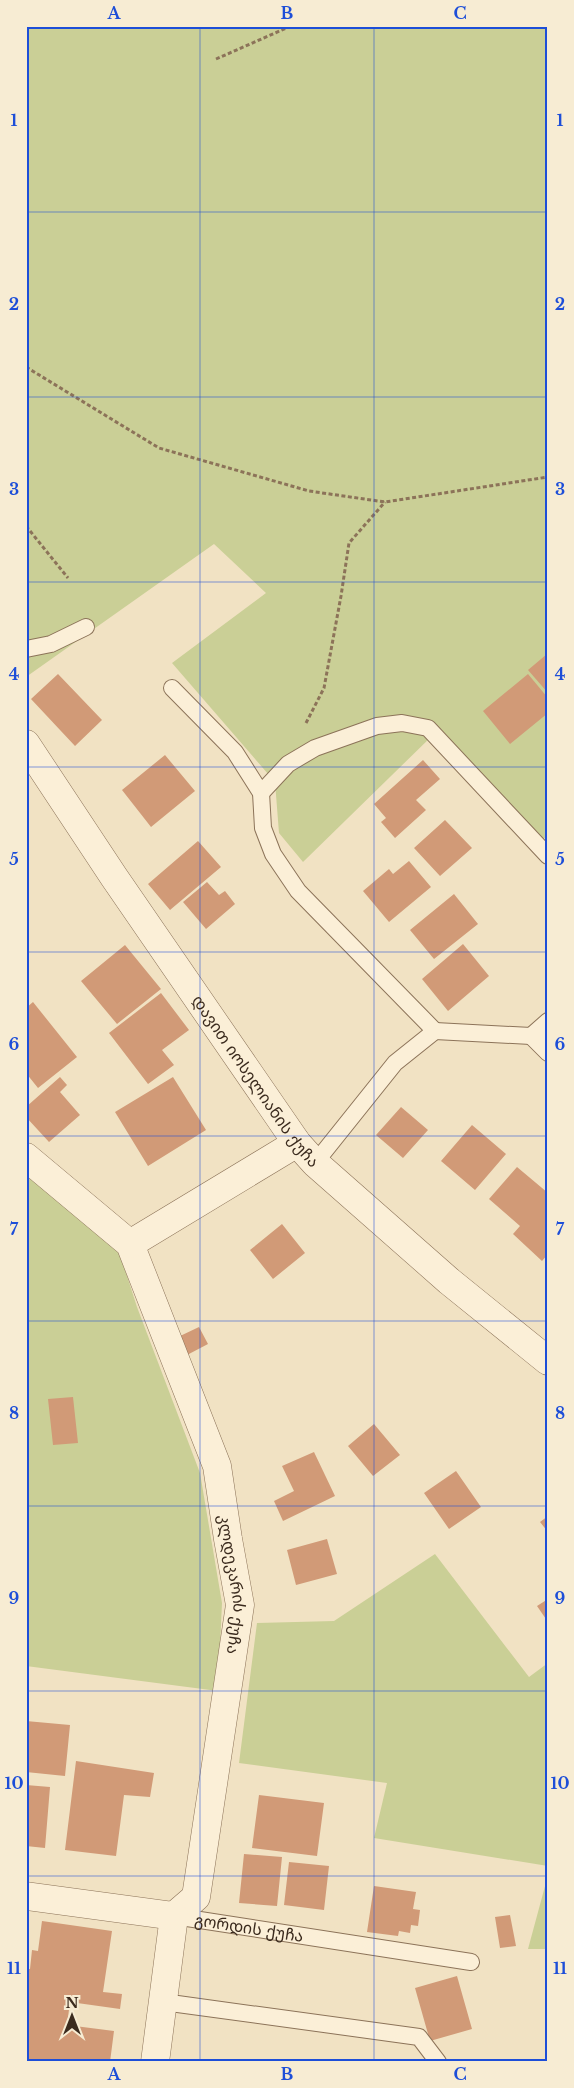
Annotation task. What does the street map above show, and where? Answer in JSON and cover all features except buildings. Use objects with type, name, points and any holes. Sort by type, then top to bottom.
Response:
[{"type":"street","name":"დავით იოსელიანის ქუჩა","points":[[26,744],[114,877],[306,1153],[449,1282],[548,1361]]},
{"type":"street","points":[[130,1244],[306,1153]]},
{"type":"street","name":"კლდეკარის ქუჩა","points":[[26,1157],[130,1244],[217,1466],[240,1605],[196,1897],[174,1916]]},
{"type":"street","name":"გორდის ქუჩა","points":[[26,1896],[174,1916]]},
{"type":"street","points":[[155,2062],[174,1916]]},
{"type":"lane","points":[[26,649],[51,644],[86,627]]},
{"type":"lane","points":[[172,688],[234,752],[261,793],[263,828],[273,854],[298,890],[435,1031]]},
{"type":"lane","points":[[261,793],[288,764],[315,748],[377,726],[402,723],[428,728],[548,856]]},
{"type":"lane","points":[[531,1036],[548,1021]]},
{"type":"lane","points":[[306,1153],[395,1063],[435,1031],[531,1036],[548,1034]]},
{"type":"lane","points":[[531,1036],[548,1053]]},
{"type":"lane","name":"გორდის ქუჩა","points":[[174,1916],[471,1962]]},
{"type":"lane","points":[[163,2002],[419,2037],[438,2062]]},
{"type":"path","points":[[216,58],[291,26]]},
{"type":"path","points":[[26,367],[159,448],[309,491],[386,502],[548,477]]},
{"type":"path","points":[[288,764],[298,738],[324,688],[349,542],[386,502]]},
{"type":"path","points":[[26,526],[68,578]]},
{"type":"green space","points":[[26,26],[548,26],[548,835],[536,846],[434,734],[303,862],[279,833],[275,782],[172,663],[266,593],[214,544],[26,677]]},
{"type":"green space","points":[[26,1175],[119,1251],[137,1307],[200,1473],[222,1603],[218,1691],[26,1666]]},
{"type":"green space","points":[[435,1554],[529,1677],[548,1663],[548,1866],[374,1838],[387,1783],[239,1763],[257,1623],[334,1621]]},
{"type":"green space","points":[[548,1875],[548,1949],[528,1949]]}]
